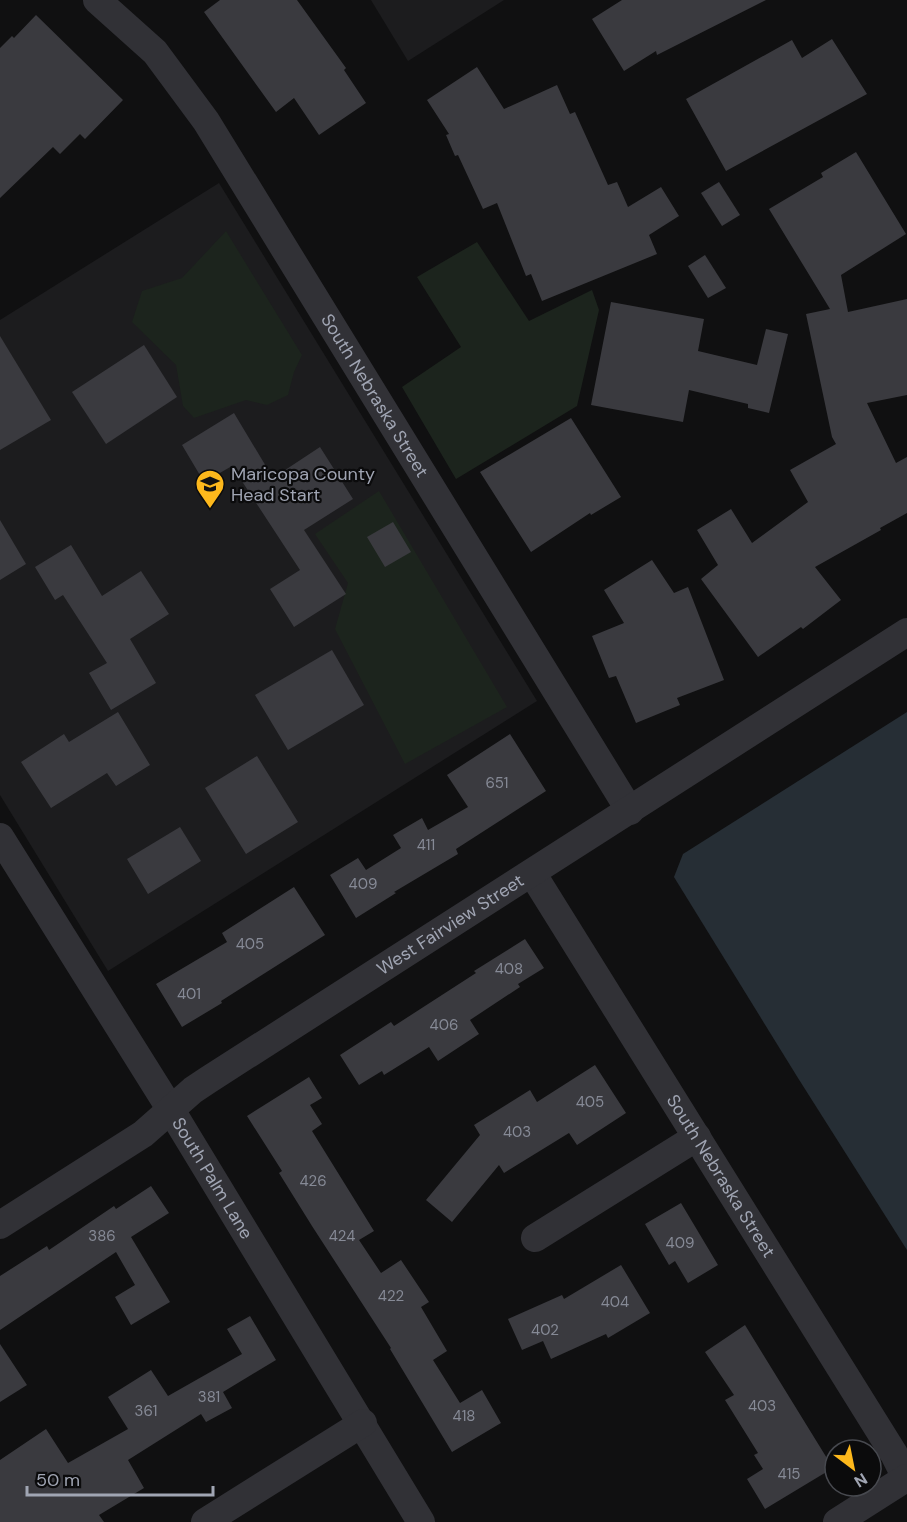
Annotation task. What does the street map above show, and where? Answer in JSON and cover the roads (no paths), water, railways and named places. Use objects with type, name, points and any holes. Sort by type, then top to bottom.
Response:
[{"type":"street","name":"South Nebraska Street","points":[[97,0],[155,52],[206,121],[630,811]]},
{"type":"street","name":"West Fairview Street","points":[[0,1225],[143,1134],[208,1080],[907,632]]},
{"type":"street","name":"South Palm Lane","points":[[0,837],[171,1110],[422,1522]]},
{"type":"street","name":"South Nebraska Street","points":[[532,873],[894,1454],[906,1479]]},
{"type":"street","points":[[535,1238],[697,1137]]},
{"type":"street","points":[[205,1522],[363,1423]]},
{"type":"street","points":[[837,1522],[906,1479]]},
{"type":"place","name":"Maricopa County Head Start","points":[[210,510]]}]
